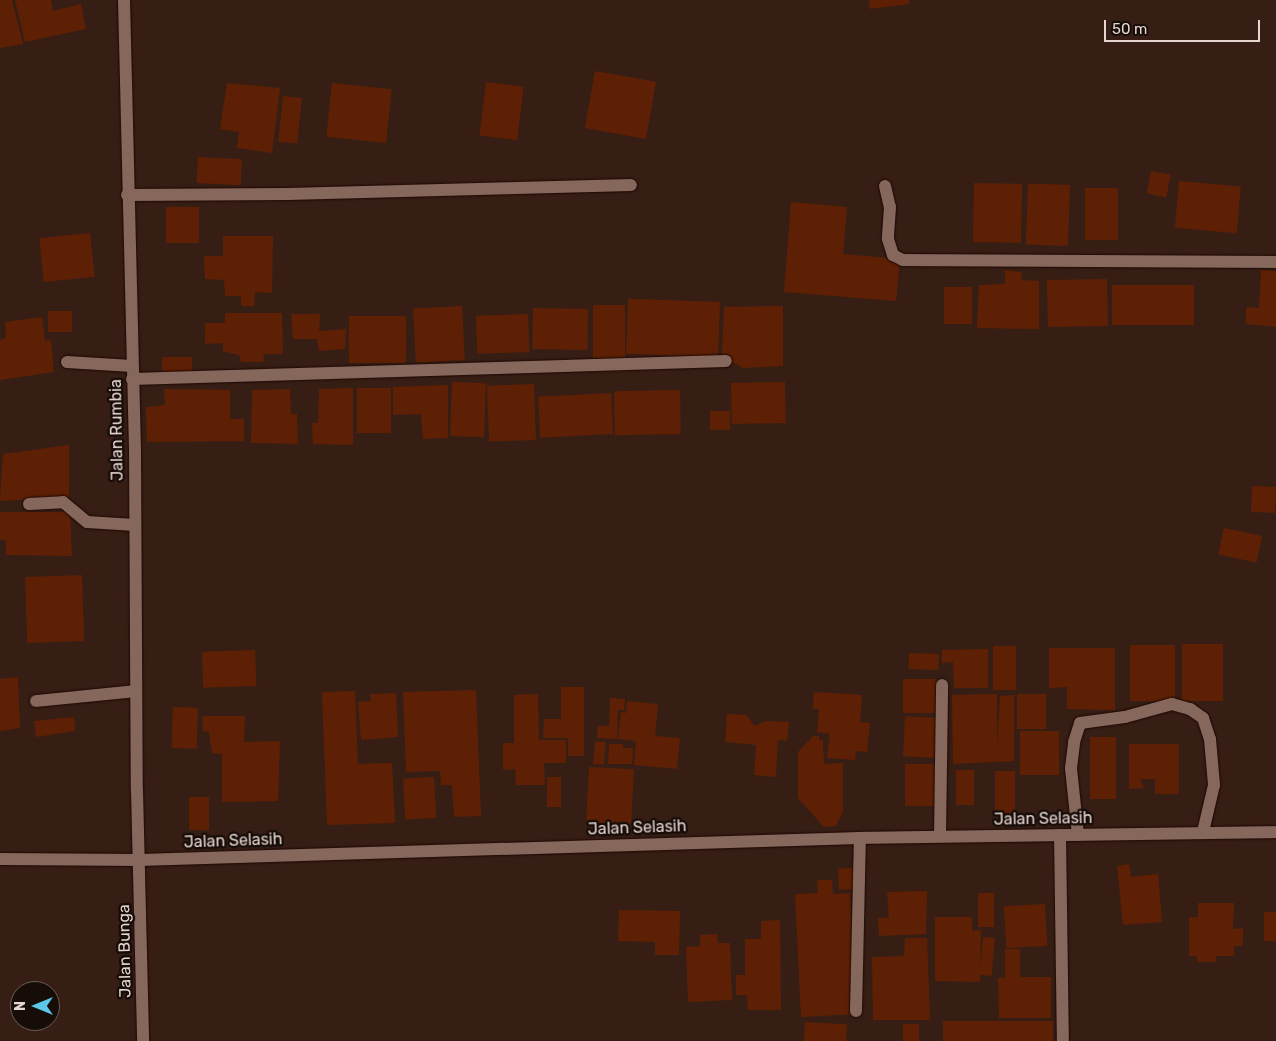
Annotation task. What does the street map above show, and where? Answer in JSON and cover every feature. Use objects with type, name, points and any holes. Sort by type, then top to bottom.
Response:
[{"type":"street","name":"Jalan Rumbia","points":[[124,0],[140,860]]},
{"type":"street","points":[[127,195],[288,194],[631,185]]},
{"type":"street","points":[[885,186],[890,207],[888,239],[893,255],[903,260],[1276,262]]},
{"type":"street","points":[[67,362],[132,372],[726,361]]},
{"type":"street","points":[[29,504],[63,502],[87,522],[135,525]]},
{"type":"street","points":[[940,836],[942,685]]},
{"type":"street","points":[[36,701],[136,691]]},
{"type":"street","points":[[1078,835],[1071,768],[1074,742],[1080,723],[1125,716],[1172,704],[1190,709],[1203,718],[1210,739],[1214,784],[1203,832]]},
{"type":"street","name":"Jalan Selasih","points":[[0,859],[140,860],[940,836],[1276,832]]},
{"type":"street","points":[[1060,836],[1062,1041]]},
{"type":"street","points":[[856,1011],[860,838]]},
{"type":"street","name":"Jalan Bunga","points":[[140,860],[142,1041]]},
{"type":"building","points":[[0,0],[12,0],[23,44],[0,48]]},
{"type":"building","points":[[15,0],[51,0],[53,11],[81,4],[86,29],[25,42]]},
{"type":"building","points":[[869,0],[909,0],[909,4],[870,9]]},
{"type":"building","points":[[595,71],[656,82],[646,139],[585,128]]},
{"type":"building","points":[[486,82],[524,87],[517,140],[479,136]]},
{"type":"building","points":[[227,83],[280,88],[272,153],[237,148],[239,132],[220,129]]},
{"type":"building","points":[[332,83],[392,89],[386,143],[326,137]]},
{"type":"building","points":[[283,96],[302,98],[297,144],[278,142]]},
{"type":"building","points":[[198,157],[242,159],[241,185],[197,183]]},
{"type":"building","points":[[1151,171],[1171,175],[1166,197],[1147,194]]},
{"type":"building","points":[[1179,181],[1241,186],[1237,233],[1175,228]]},
{"type":"building","points":[[974,183],[1022,184],[1021,243],[973,242]]},
{"type":"building","points":[[1028,184],[1070,185],[1068,246],[1026,244]]},
{"type":"building","points":[[1085,188],[1118,188],[1118,240],[1085,240]]},
{"type":"building","points":[[791,202],[847,207],[843,254],[900,259],[896,301],[784,292]]},
{"type":"building","points":[[166,207],[199,207],[199,243],[166,243]]},
{"type":"building","points":[[90,233],[95,277],[44,282],[39,238]]},
{"type":"building","points":[[223,236],[273,236],[272,293],[255,292],[254,306],[241,306],[241,296],[225,296],[224,280],[205,279],[204,256],[223,256]]},
{"type":"building","points":[[1005,270],[1021,272],[1022,280],[1039,281],[1039,329],[977,328],[979,285],[1005,284]]},
{"type":"building","points":[[1261,270],[1276,271],[1276,327],[1246,324],[1246,307],[1259,308]]},
{"type":"building","points":[[1107,279],[1108,326],[1048,327],[1047,280]]},
{"type":"building","points":[[1112,285],[1194,285],[1194,325],[1112,325]]},
{"type":"building","points":[[944,287],[972,287],[972,324],[944,324]]},
{"type":"building","points":[[628,299],[720,302],[718,357],[626,354]]},
{"type":"building","points":[[593,305],[625,305],[625,358],[593,358]]},
{"type":"building","points":[[462,306],[465,360],[416,362],[413,309]]},
{"type":"building","points":[[783,306],[783,366],[743,368],[722,356],[724,307]]},
{"type":"building","points":[[533,308],[588,309],[587,350],[532,349]]},
{"type":"building","points":[[48,311],[72,311],[72,332],[48,332]]},
{"type":"building","points":[[225,313],[282,313],[283,354],[264,354],[263,362],[241,362],[239,355],[223,351],[223,343],[205,344],[205,323],[225,323]]},
{"type":"building","points":[[291,314],[320,314],[319,331],[346,329],[345,349],[319,351],[317,339],[293,339]]},
{"type":"building","points":[[528,314],[529,352],[477,354],[476,316]]},
{"type":"building","points":[[349,316],[406,316],[406,363],[349,363]]},
{"type":"building","points":[[42,317],[45,341],[51,340],[54,372],[0,380],[0,340],[6,338],[5,322]]},
{"type":"building","points":[[162,357],[192,357],[192,372],[162,372]]},
{"type":"building","points":[[452,382],[486,383],[484,437],[450,436]]},
{"type":"building","points":[[785,382],[786,423],[732,424],[731,383]]},
{"type":"building","points":[[534,384],[536,440],[489,442],[487,386]]},
{"type":"building","points":[[448,385],[448,438],[423,439],[421,414],[393,415],[393,387]]},
{"type":"building","points":[[353,388],[353,445],[313,444],[312,423],[318,423],[319,389]]},
{"type":"building","points":[[357,388],[391,388],[391,433],[357,433]]},
{"type":"building","points":[[164,389],[230,390],[230,419],[244,419],[244,441],[147,442],[146,407],[165,405]]},
{"type":"building","points":[[290,389],[291,414],[297,414],[298,444],[251,443],[252,390]]},
{"type":"building","points":[[680,390],[681,434],[615,435],[614,391]]},
{"type":"building","points":[[611,393],[613,434],[540,438],[538,397]]},
{"type":"building","points":[[710,411],[730,411],[730,430],[710,430]]},
{"type":"building","points":[[69,445],[69,497],[0,501],[3,454]]},
{"type":"building","points":[[1252,486],[1276,487],[1275,513],[1251,512]]},
{"type":"building","points":[[0,512],[70,512],[72,556],[6,555],[6,540],[0,540]]},
{"type":"building","points":[[1224,528],[1262,536],[1257,563],[1218,554]]},
{"type":"building","points":[[82,575],[84,641],[27,643],[25,577]]},
{"type":"building","points":[[1182,644],[1223,644],[1223,701],[1182,701]]},
{"type":"building","points":[[1130,645],[1175,645],[1175,701],[1130,701]]},
{"type":"building","points":[[993,646],[1016,646],[1016,690],[993,690]]},
{"type":"building","points":[[1049,648],[1115,648],[1115,710],[1067,709],[1067,687],[1049,688]]},
{"type":"building","points":[[988,649],[988,688],[954,688],[953,662],[942,663],[942,650]]},
{"type":"building","points":[[255,650],[256,686],[203,688],[202,652]]},
{"type":"building","points":[[909,653],[939,654],[938,670],[908,669]]},
{"type":"building","points":[[18,677],[20,728],[0,731],[0,679]]},
{"type":"building","points":[[903,679],[937,679],[937,713],[903,713]]},
{"type":"building","points":[[561,687],[584,687],[584,756],[568,756],[568,738],[543,738],[544,719],[561,719]]},
{"type":"building","points":[[476,690],[481,816],[454,817],[452,785],[441,785],[440,771],[406,772],[403,692]]},
{"type":"building","points":[[355,691],[358,764],[392,763],[395,823],[327,825],[322,692]]},
{"type":"building","points":[[814,692],[862,695],[860,722],[870,723],[867,752],[856,751],[855,760],[827,758],[830,734],[817,732],[819,709],[813,709]]},
{"type":"building","points":[[396,693],[398,737],[361,740],[358,702],[371,701],[370,694]]},
{"type":"building","points":[[538,694],[539,740],[566,740],[566,763],[544,763],[545,785],[516,785],[515,769],[503,770],[503,743],[514,743],[514,695]]},
{"type":"building","points":[[997,694],[997,746],[1000,696],[1014,695],[1014,761],[953,764],[952,695]]},
{"type":"building","points":[[1017,694],[1046,694],[1046,729],[1017,729]]},
{"type":"building","points":[[610,698],[625,699],[624,710],[618,710],[617,739],[597,738],[598,726],[609,726]]},
{"type":"building","points":[[627,701],[658,704],[655,736],[680,738],[677,769],[634,765],[636,741],[618,739],[621,712],[626,713]]},
{"type":"building","points":[[173,707],[198,708],[197,749],[172,748]]},
{"type":"building","points":[[727,714],[746,715],[755,726],[766,721],[789,722],[787,741],[778,740],[776,777],[754,775],[756,745],[725,742]]},
{"type":"building","points":[[202,716],[245,716],[244,742],[280,741],[278,801],[222,802],[222,754],[212,753],[209,732],[203,731]]},
{"type":"building","points":[[905,716],[938,718],[936,758],[903,756]]},
{"type":"building","points":[[74,717],[75,731],[36,737],[34,721]]},
{"type":"building","points":[[1020,731],[1059,731],[1059,775],[1020,775]]},
{"type":"building","points":[[813,736],[819,736],[819,740],[823,740],[824,764],[843,763],[843,811],[836,826],[824,827],[798,798],[798,752]]},
{"type":"building","points":[[1090,737],[1116,737],[1116,799],[1090,799]]},
{"type":"building","points":[[595,741],[606,742],[604,765],[593,764]]},
{"type":"building","points":[[609,744],[623,744],[623,748],[633,748],[632,764],[608,764]]},
{"type":"building","points":[[1129,744],[1179,744],[1179,794],[1155,794],[1155,779],[1140,779],[1144,788],[1129,789]]},
{"type":"building","points":[[905,764],[937,764],[937,806],[905,806]]},
{"type":"building","points":[[589,767],[634,769],[631,825],[586,823]]},
{"type":"building","points":[[956,770],[974,770],[974,805],[956,805]]},
{"type":"building","points":[[995,771],[1015,771],[1015,817],[995,817]]},
{"type":"building","points":[[434,777],[436,818],[405,820],[403,779]]},
{"type":"building","points":[[547,777],[561,777],[561,807],[547,807]]},
{"type":"building","points":[[189,797],[209,797],[209,830],[189,830]]},
{"type":"building","points":[[1129,864],[1131,877],[1158,874],[1162,922],[1123,925],[1117,866]]},
{"type":"building","points":[[853,868],[854,889],[839,890],[838,869]]},
{"type":"building","points":[[817,880],[832,880],[833,894],[850,893],[856,1014],[801,1017],[795,894],[818,893]]},
{"type":"building","points":[[927,891],[926,934],[879,936],[878,918],[889,918],[887,892]]},
{"type":"building","points":[[978,893],[994,893],[994,927],[978,927]]},
{"type":"building","points":[[1198,903],[1234,903],[1233,929],[1243,928],[1243,946],[1234,946],[1234,956],[1216,956],[1217,962],[1197,962],[1197,956],[1189,956],[1189,917],[1198,917]]},
{"type":"building","points":[[1045,904],[1047,946],[1006,948],[1004,906]]},
{"type":"building","points":[[619,910],[680,911],[679,955],[655,955],[655,942],[618,941]]},
{"type":"building","points":[[1264,912],[1276,912],[1276,941],[1264,941]]},
{"type":"building","points":[[935,917],[972,917],[972,931],[981,930],[980,982],[935,981]]},
{"type":"building","points":[[780,920],[781,1010],[748,1010],[747,995],[736,995],[736,975],[745,975],[745,939],[761,939],[761,921]]},
{"type":"building","points":[[717,934],[718,943],[730,943],[732,1000],[688,1002],[686,947],[700,946],[700,935]]},
{"type":"building","points":[[983,937],[995,938],[992,976],[980,975]]},
{"type":"building","points":[[905,938],[927,938],[930,1020],[873,1020],[872,957],[904,956]]},
{"type":"building","points":[[1005,949],[1020,949],[1020,977],[1051,977],[1051,1018],[999,1018],[998,978],[1005,978]]},
{"type":"building","points":[[943,1021],[1053,1021],[1053,1041],[943,1041]]},
{"type":"building","points":[[805,1022],[847,1024],[846,1041],[804,1041]]},
{"type":"building","points":[[903,1024],[919,1024],[919,1041],[903,1041]]}]
